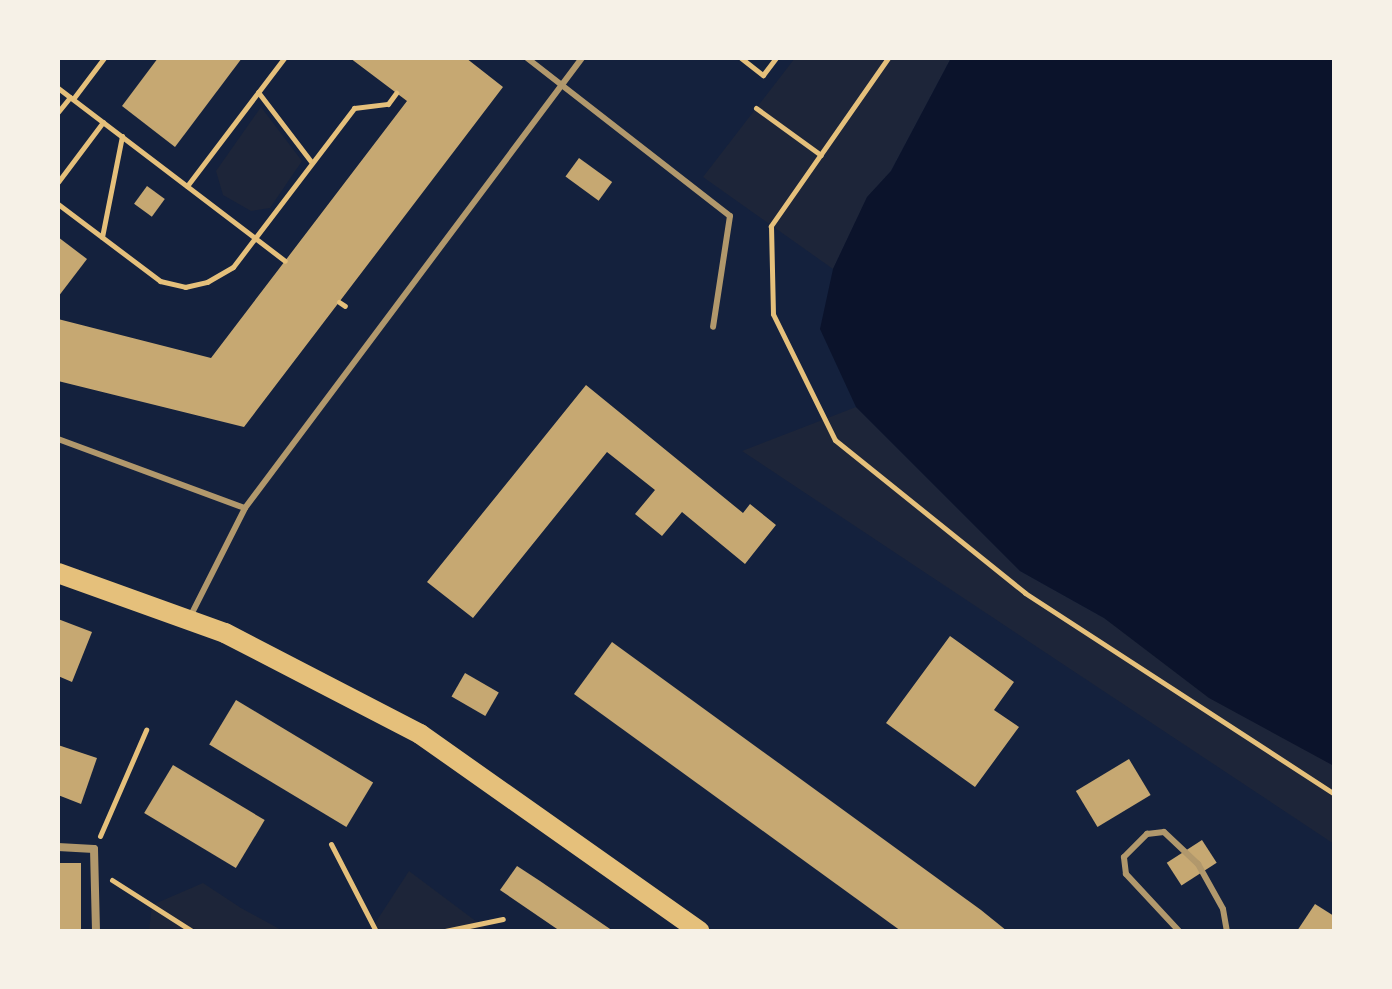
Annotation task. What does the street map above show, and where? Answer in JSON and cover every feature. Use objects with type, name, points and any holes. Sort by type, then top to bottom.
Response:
[{"type":"main road","points":[[58,573],[225,633],[420,734],[699,931]]},
{"type":"street","points":[[58,847],[94,849],[96,931]]},
{"type":"lane","points":[[527,58],[730,216],[713,327]]},
{"type":"lane","points":[[188,619],[245,508],[582,58]]},
{"type":"lane","points":[[58,439],[245,508]]},
{"type":"lane","points":[[1179,931],[1126,874],[1124,857],[1147,834],[1164,832],[1198,864],[1223,909],[1227,931]]},
{"type":"path","points":[[58,112],[104,58]]},
{"type":"path","points":[[187,186],[284,58]]},
{"type":"path","points":[[741,58],[763,75],[776,58]]},
{"type":"path","points":[[888,58],[771,226],[773,314],[835,440],[1025,593],[1334,794]]},
{"type":"path","points":[[58,88],[285,261]]},
{"type":"path","points":[[258,92],[312,163]]},
{"type":"path","points":[[58,204],[160,281],[185,287],[223,276],[354,108],[388,104],[396,93]]},
{"type":"path","points":[[756,108],[821,155]]},
{"type":"path","points":[[58,182],[103,122]]},
{"type":"path","points":[[102,237],[122,136]]},
{"type":"path","points":[[94,849],[146,730]]},
{"type":"path","points":[[331,844],[376,931]]},
{"type":"path","points":[[94,869],[192,931]]},
{"type":"path","points":[[445,931],[503,919]]},
{"type":"shaded area","points":[[795,58],[951,58],[891,171],[867,198],[833,269],[703,177]]},
{"type":"shaded area","points":[[951,58],[1334,58],[1334,766],[1209,698],[1104,618],[1020,571],[856,407],[820,329],[833,269],[867,197],[891,171]]},
{"type":"shaded area","points":[[261,107],[302,161],[270,208],[251,211],[223,195],[216,171]]},
{"type":"shaded area","points":[[856,407],[1020,571],[1104,618],[1334,766],[1334,844],[742,451]]},
{"type":"shaded area","points":[[409,871],[489,931],[370,931]]},
{"type":"shaded area","points":[[203,883],[283,931],[149,931],[152,905]]},
{"type":"building","points":[[158,58],[242,58],[175,147],[122,106]]},
{"type":"building","points":[[350,58],[466,58],[503,87],[244,427],[58,381],[58,319],[211,358],[407,101]]},
{"type":"building","points":[[579,158],[612,182],[599,201],[565,177]]},
{"type":"building","points":[[147,186],[165,199],[152,217],[134,204]]},
{"type":"building","points":[[58,237],[87,259],[58,297]]},
{"type":"building","points":[[586,385],[743,513],[750,504],[776,525],[745,564],[682,512],[662,536],[635,514],[655,490],[607,452],[473,618],[427,582]]},
{"type":"building","points":[[58,619],[92,632],[72,682],[58,676]]},
{"type":"building","points":[[950,636],[1014,682],[994,710],[1019,727],[975,787],[886,723]]},
{"type":"building","points":[[612,642],[1007,931],[901,931],[574,694]]},
{"type":"building","points":[[465,673],[499,692],[485,716],[452,696]]},
{"type":"building","points":[[236,700],[373,782],[346,827],[209,745]]},
{"type":"building","points":[[58,745],[97,758],[81,804],[58,795]]},
{"type":"building","points":[[1129,759],[1151,795],[1097,827],[1076,791]]},
{"type":"building","points":[[173,765],[265,820],[236,868],[144,813]]},
{"type":"building","points":[[1202,840],[1217,863],[1181,886],[1167,863]]},
{"type":"building","points":[[58,863],[81,863],[81,931],[58,931]]},
{"type":"building","points":[[517,866],[613,931],[560,931],[500,890]]},
{"type":"building","points":[[1315,904],[1334,916],[1334,931],[1297,931]]}]
